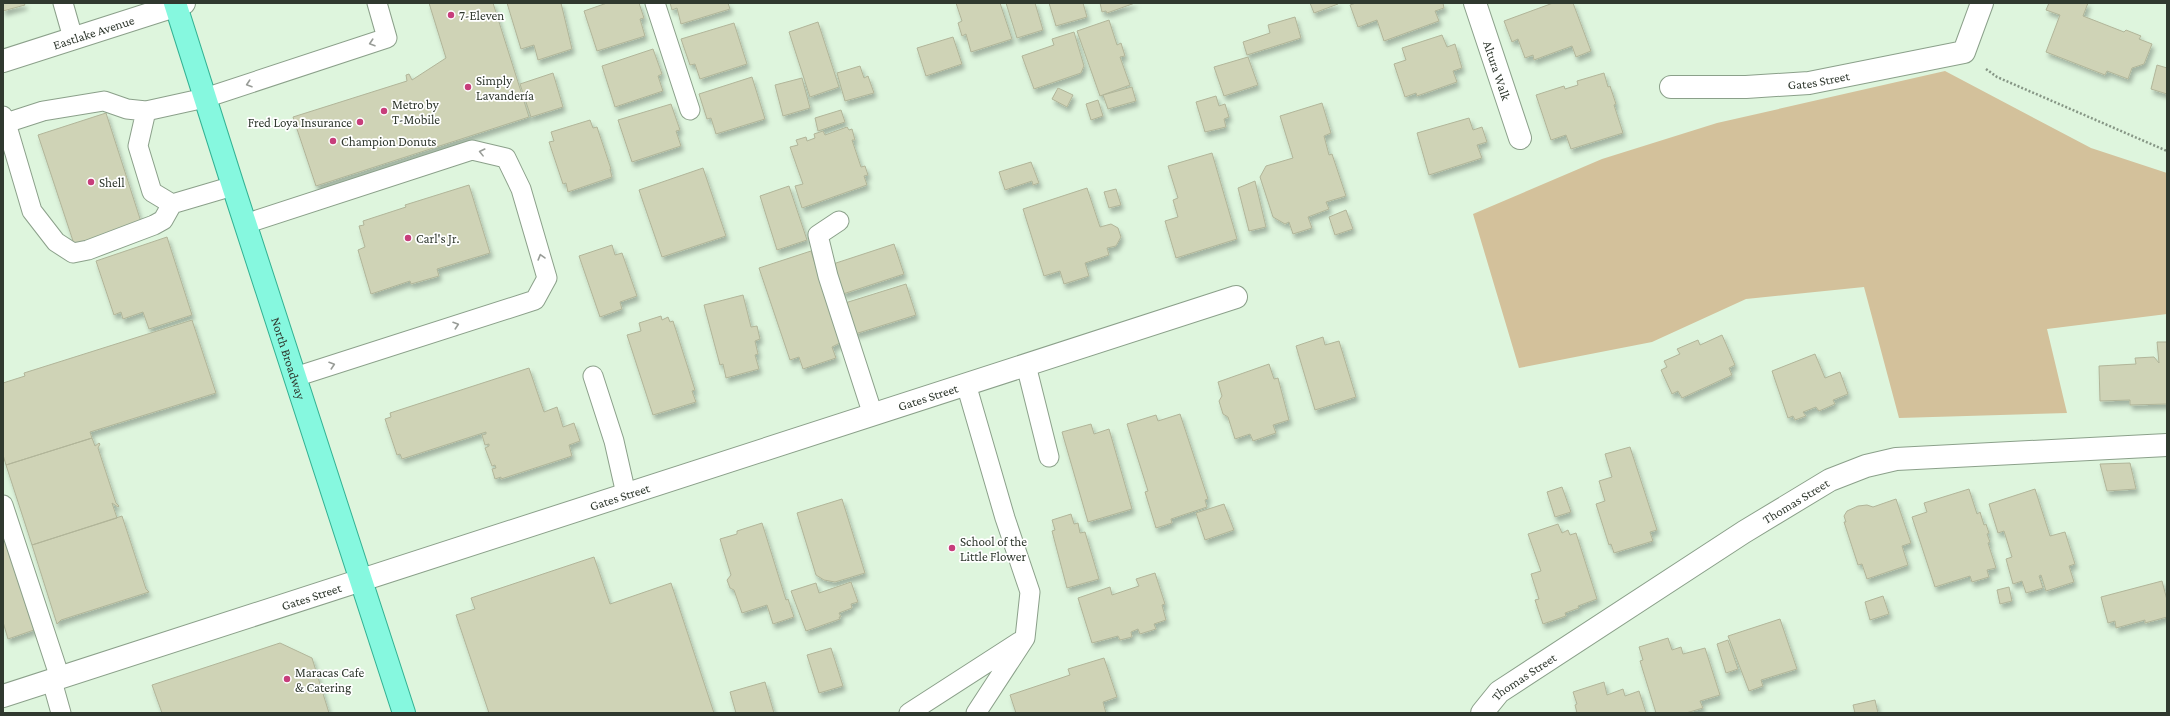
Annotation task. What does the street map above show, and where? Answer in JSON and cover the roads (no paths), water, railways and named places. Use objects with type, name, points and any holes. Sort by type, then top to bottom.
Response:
[{"type":"main road","name":"North Broadway","points":[[178,4],[205,98],[245,224],[404,713]]},
{"type":"street","name":"Altura Walk","points":[[1475,3],[1520,138]]},
{"type":"street","name":"Gates Street","points":[[1671,87],[1746,88],[1809,83],[1964,52],[1982,3]]},
{"type":"street","name":"Eastlake Avenue","points":[[3,61],[178,4]]},
{"type":"street","name":"Gates Street","points":[[3,696],[1236,297]]},
{"type":"street","name":"Thomas Street","points":[[1482,713],[1499,692],[1744,532],[1830,480],[1859,469],[1896,459],[2167,445]]},
{"type":"lane","points":[[63,3],[73,38]]},
{"type":"lane","points":[[233,186],[172,204],[164,220],[154,226],[88,250],[72,253],[56,242],[32,211],[5,120],[43,111],[104,101],[126,109],[146,111],[205,98],[388,38],[377,3]]},
{"type":"lane","points":[[655,3],[690,110]]},
{"type":"lane","points":[[146,111],[138,146],[152,192],[172,204]]},
{"type":"lane","points":[[245,224],[472,150],[506,158],[521,189],[547,278],[535,300],[295,377]]},
{"type":"lane","points":[[839,221],[818,235],[828,276],[873,415]]},
{"type":"lane","points":[[1026,365],[1049,457]]},
{"type":"lane","points":[[593,376],[614,441],[626,494]]},
{"type":"lane","points":[[966,384],[1005,518],[1030,592],[1025,638],[976,713]]},
{"type":"lane","points":[[3,505],[56,679],[61,713]]},
{"type":"lane","points":[[909,713],[1025,638]]},
{"type":"place","name":"7-Eleven","points":[[451,15]]},
{"type":"place","name":"Simply Lavandería","points":[[468,87]]},
{"type":"place","name":"Metro by T-Mobile","points":[[384,111]]},
{"type":"place","name":"Fred Loya Insurance","points":[[360,122]]},
{"type":"place","name":"Champion Donuts","points":[[333,141]]},
{"type":"place","name":"Shell","points":[[91,182]]},
{"type":"place","name":"Carl's Jr.","points":[[408,238]]},
{"type":"place","name":"School of the Little Flower","points":[[952,548]]},
{"type":"place","name":"Maracas Cafe & Catering","points":[[287,679]]}]
